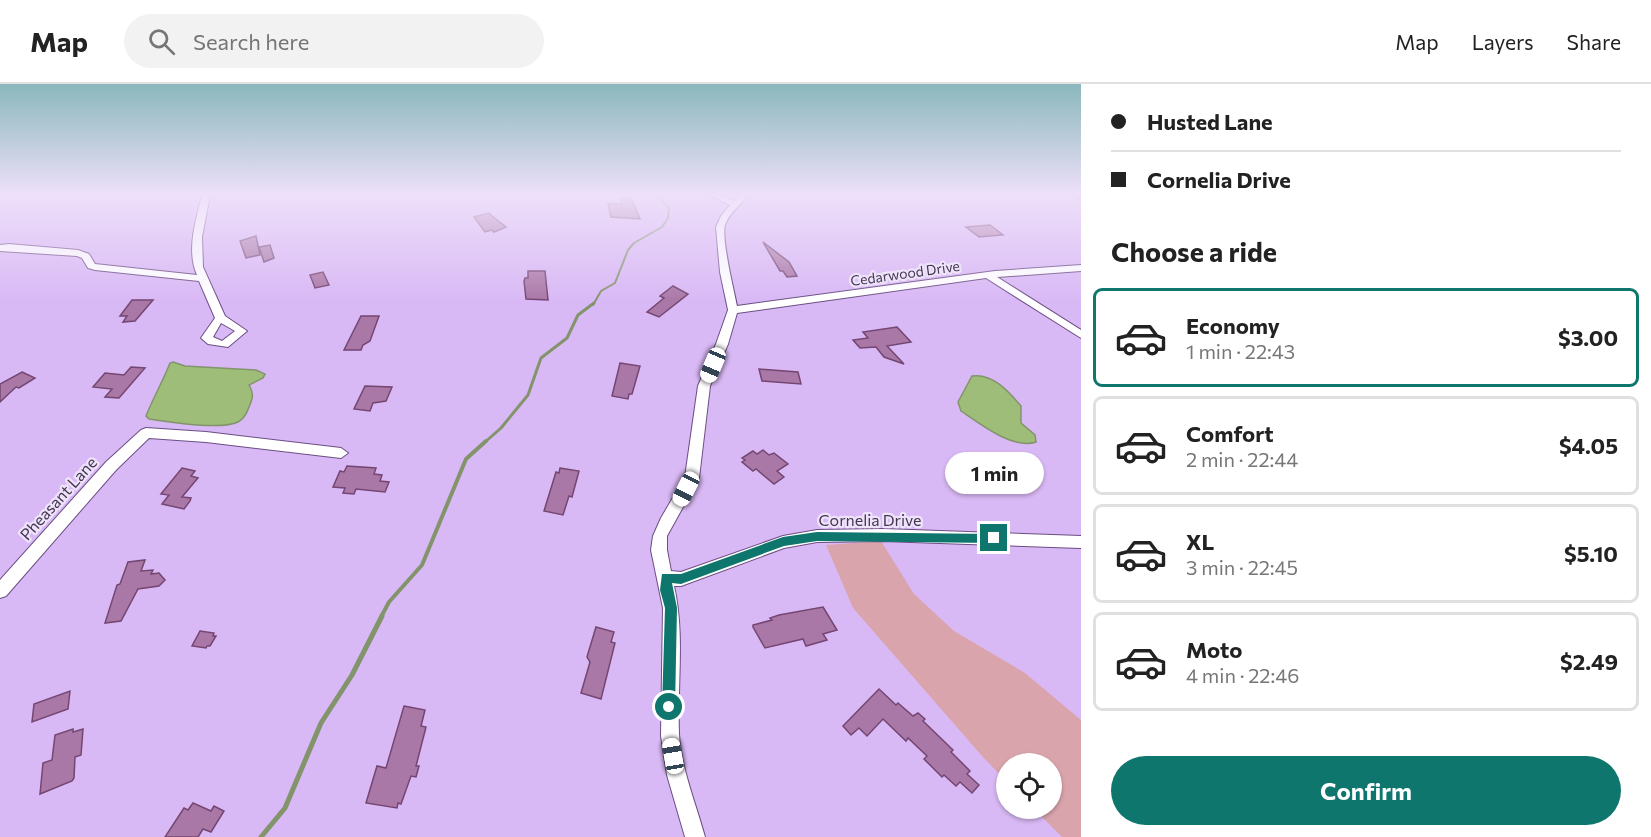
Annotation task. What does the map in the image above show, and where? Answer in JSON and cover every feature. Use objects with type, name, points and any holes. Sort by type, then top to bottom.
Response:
[{"type":"street","points":[[199,230],[198,267],[220,318]]},
{"type":"street","points":[[695,837],[677,775],[670,736],[671,608],[660,558],[660,536],[692,478],[704,386],[722,345],[733,310],[725,272],[720,230]]},
{"type":"street","points":[[0,248],[78,253],[86,256],[91,266],[95,267],[204,279]]},
{"type":"street","name":"Cedarwood Drive","points":[[733,310],[988,275],[1081,268]]},
{"type":"street","points":[[988,275],[1081,335]]},
{"type":"street","name":"Pheasant Lane","points":[[0,591],[103,475],[147,433],[206,437],[341,453]]},
{"type":"street","name":"Cornelia Drive","points":[[666,578],[681,579],[783,542],[817,536],[883,535],[1081,542]]},
{"type":"shaded area","points":[[170,363],[185,366],[256,370],[265,374],[263,378],[249,385],[252,394],[251,401],[245,416],[238,422],[208,425],[149,419],[146,416]]},
{"type":"shaded area","points":[[972,376],[994,380],[1011,395],[1021,406],[1021,423],[1035,435],[1036,442],[1017,442],[1007,439],[987,429],[961,411],[958,402]]},
{"type":"shaded area","points":[[881,541],[914,594],[954,631],[1025,673],[1081,720],[1081,837],[1062,837],[1044,819],[1062,819],[1062,753],[996,753],[996,771],[853,608],[826,545]]},
{"type":"building","points":[[970,230],[997,230],[1003,235],[979,237]]},
{"type":"building","points":[[256,236],[260,255],[246,258],[240,241]]},
{"type":"building","points":[[763,242],[789,262],[797,276],[787,277],[783,271],[780,271]]},
{"type":"building","points":[[270,245],[274,258],[264,262],[259,247]]},
{"type":"building","points":[[528,271],[545,271],[548,300],[526,299],[524,281],[528,278]]},
{"type":"building","points":[[323,272],[329,285],[315,288],[310,275]]},
{"type":"building","points":[[673,286],[688,294],[659,317],[647,312],[664,298],[660,296]]},
{"type":"building","points":[[132,300],[153,300],[135,321],[123,322],[127,316],[120,316]]},
{"type":"building","points":[[361,316],[379,316],[370,341],[363,345],[361,350],[344,350]]},
{"type":"building","points":[[897,327],[911,342],[887,346],[904,364],[884,357],[876,347],[860,348],[853,340],[868,338],[863,332]]},
{"type":"building","points":[[620,363],[640,366],[632,394],[629,394],[628,399],[612,396]]},
{"type":"building","points":[[131,367],[145,368],[119,398],[105,397],[112,389],[93,387],[105,373],[124,375]]},
{"type":"building","points":[[759,369],[798,372],[801,384],[762,381]]},
{"type":"building","points":[[22,372],[35,378],[19,388],[16,387],[0,402],[0,384]]},
{"type":"building","points":[[365,386],[392,387],[386,401],[373,403],[370,411],[354,409]]},
{"type":"building","points":[[763,450],[769,455],[774,453],[788,464],[777,471],[784,477],[774,484],[756,469],[753,471],[742,462],[745,460],[742,458],[753,451],[757,454]]},
{"type":"building","points":[[347,466],[376,468],[374,474],[382,475],[380,481],[389,482],[385,492],[356,489],[354,494],[343,493],[345,488],[333,487],[340,471],[344,472]]},
{"type":"building","points":[[182,468],[195,471],[191,476],[198,478],[182,497],[191,498],[190,501],[184,509],[162,504],[169,495],[161,494]]},
{"type":"building","points":[[560,468],[579,471],[572,497],[569,496],[563,515],[544,511],[556,472],[559,473]]},
{"type":"building","points":[[970,472],[993,473],[1000,486],[981,485],[983,489],[961,488],[954,476],[973,477]]},
{"type":"building","points":[[145,560],[141,571],[153,570],[151,574],[159,573],[165,580],[159,586],[138,589],[121,621],[105,623],[117,585],[120,584],[128,562]]},
{"type":"building","points":[[823,607],[837,630],[823,634],[827,640],[806,646],[803,639],[765,648],[753,627],[753,625],[772,620],[770,618],[779,615]]},
{"type":"building","points":[[596,627],[614,632],[611,642],[615,643],[601,699],[581,693],[590,662],[587,657]]},
{"type":"building","points":[[200,631],[214,633],[213,636],[216,636],[206,648],[192,646]]},
{"type":"building","points":[[879,689],[896,705],[898,703],[913,716],[918,713],[925,719],[923,721],[953,750],[951,752],[970,771],[967,774],[979,785],[972,793],[960,782],[956,786],[944,775],[942,777],[924,759],[927,756],[908,738],[906,741],[883,719],[867,736],[859,728],[851,735],[843,726]]},
{"type":"building","points":[[70,691],[68,709],[32,722],[34,704]]},
{"type":"building","points":[[404,706],[425,710],[421,726],[426,727],[416,766],[419,766],[416,777],[411,776],[401,804],[398,803],[397,808],[366,803],[377,766],[386,768]]},
{"type":"building","points":[[73,729],[73,732],[83,729],[81,755],[75,757],[74,778],[72,781],[40,794],[43,763],[52,760],[55,735]]},
{"type":"building","points":[[193,803],[211,811],[214,806],[224,811],[211,832],[203,829],[198,837],[165,837],[184,808],[188,810]]},
{"type":"waterway","points":[[593,305],[601,291],[615,283],[628,250],[634,243],[657,230]]},
{"type":"waterway","points":[[484,443],[501,428],[528,395],[541,358],[567,338],[578,315],[594,303]]},
{"type":"waterway","points":[[381,617],[389,602],[422,565],[466,459],[486,441]]},
{"type":"waterway","points":[[261,837],[285,808],[321,723],[352,675],[382,616]]},
{"type":"route","points":[[669,707],[671,608],[666,590],[666,578],[681,579],[783,542],[817,536],[994,538]]}]
